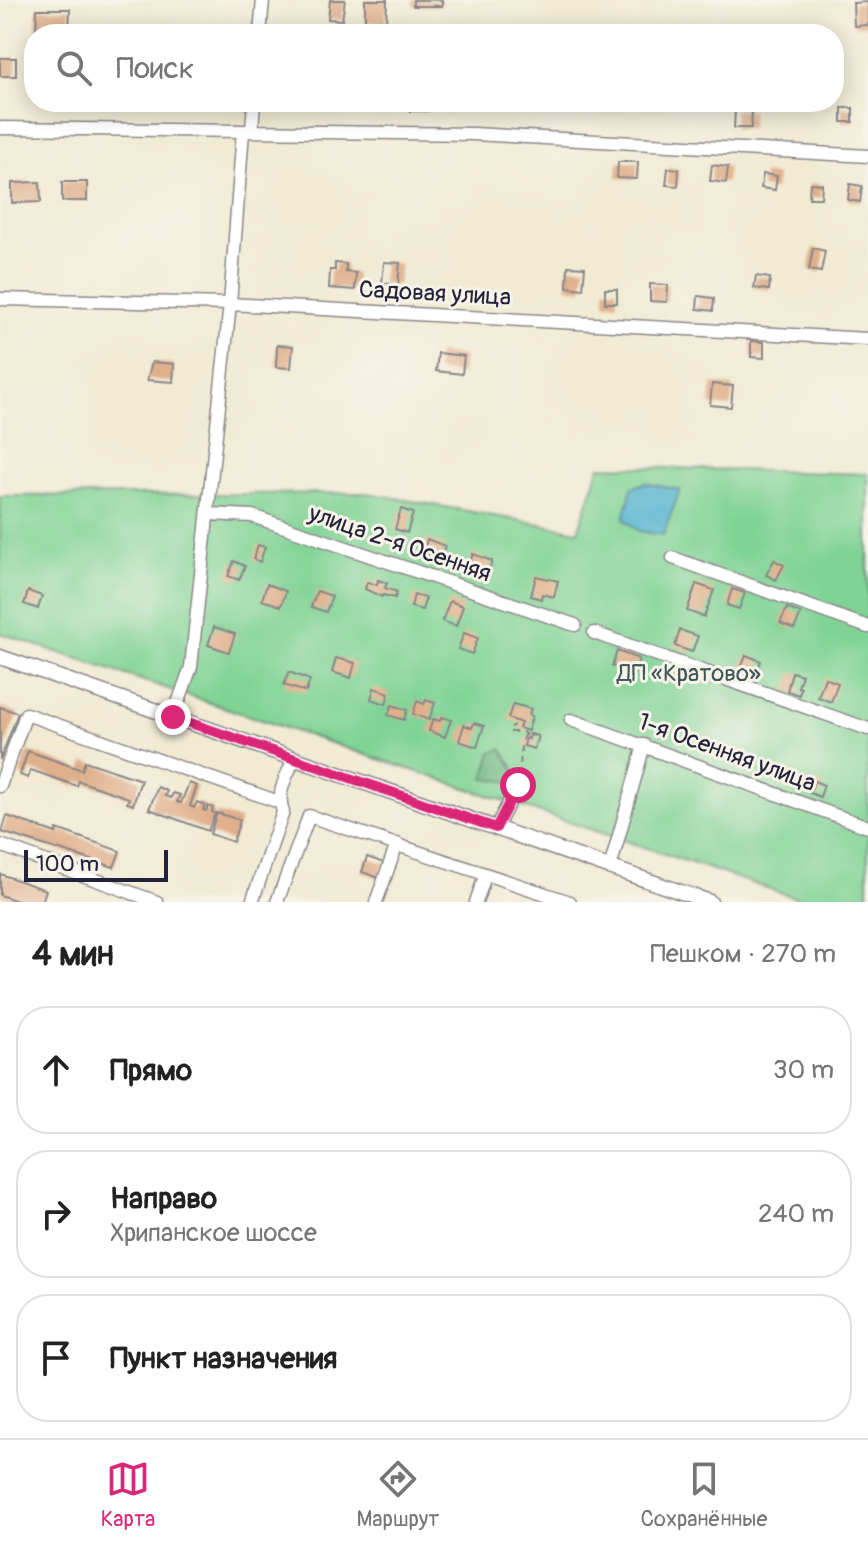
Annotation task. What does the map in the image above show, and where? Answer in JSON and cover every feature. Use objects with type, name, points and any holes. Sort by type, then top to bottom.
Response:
[{"type":"main road","points":[[0,657],[710,902]]},
{"type":"street","points":[[261,24],[263,0]]},
{"type":"street","points":[[173,717],[191,667],[247,130],[252,112]]},
{"type":"street","points":[[0,128],[474,134],[868,156]]},
{"type":"street","name":"Садовая улица","points":[[0,299],[230,304],[868,339]]},
{"type":"street","name":"улица 2-я Осенняя","points":[[209,514],[252,516],[575,625]]},
{"type":"street","points":[[673,558],[868,627]]},
{"type":"street","points":[[594,633],[868,729]]},
{"type":"street","points":[[0,786],[26,714],[279,802]]},
{"type":"street","name":"1-я Осенняя улица","points":[[571,720],[868,827]]},
{"type":"street","points":[[610,868],[644,745]]},
{"type":"street","points":[[252,902],[283,812],[279,802],[280,790],[294,759]]},
{"type":"street","points":[[496,828],[518,785]]},
{"type":"street","points":[[277,902],[309,816],[570,902]]},
{"type":"street","points":[[376,902],[397,844]]},
{"type":"street","points":[[0,845],[157,902]]},
{"type":"street","points":[[476,902],[485,876]]},
{"type":"path","points":[[510,732],[539,736],[535,749]]},
{"type":"path","points":[[518,785],[524,732]]},
{"type":"green space","name":"ДП «Кратово»","points":[[600,466],[868,474],[868,902],[809,902],[0,633],[0,496],[368,493],[578,531]]},
{"type":"green space","points":[[502,749],[515,770],[512,782],[484,779],[492,752]]},
{"type":"water","points":[[644,483],[680,490],[663,535],[639,531],[624,519],[632,488]]},
{"type":"building","points":[[330,0],[345,0],[342,20],[328,19]]},
{"type":"building","points":[[365,0],[387,0],[386,23],[365,22]]},
{"type":"building","points":[[413,0],[442,0],[442,6],[413,6]]},
{"type":"building","points":[[868,2],[868,25],[854,26],[853,3]]},
{"type":"building","points":[[37,9],[70,9],[69,24],[36,24]]},
{"type":"building","points":[[0,58],[16,58],[16,76],[0,76]]},
{"type":"building","points":[[844,108],[853,108],[853,122],[842,122]]},
{"type":"building","points":[[735,112],[752,112],[751,128],[734,128]]},
{"type":"building","points":[[618,162],[638,162],[637,179],[617,178]]},
{"type":"building","points":[[712,165],[728,167],[726,183],[710,181]]},
{"type":"building","points":[[668,168],[679,169],[678,186],[666,185]]},
{"type":"building","points":[[763,174],[777,176],[775,190],[761,188]]},
{"type":"building","points":[[40,182],[41,202],[12,203],[12,183]]},
{"type":"building","points":[[62,182],[87,182],[87,201],[62,201]]},
{"type":"building","points":[[810,183],[822,184],[821,198],[809,198]]},
{"type":"building","points":[[850,184],[862,186],[860,202],[848,200]]},
{"type":"building","points":[[813,248],[825,251],[821,272],[809,270]]},
{"type":"building","points":[[384,262],[400,263],[398,285],[382,283]]},
{"type":"building","points":[[335,263],[346,264],[346,272],[356,273],[355,290],[329,288],[330,270],[335,270]]},
{"type":"building","points":[[568,266],[585,267],[583,289],[567,287]]},
{"type":"building","points":[[756,276],[770,278],[769,290],[754,288]]},
{"type":"building","points":[[650,284],[668,285],[667,302],[650,301]]},
{"type":"building","points":[[605,289],[617,289],[617,303],[605,303]]},
{"type":"building","points":[[698,296],[714,298],[713,311],[697,309]]},
{"type":"building","points":[[751,341],[764,342],[764,358],[751,357]]},
{"type":"building","points":[[277,345],[293,346],[291,368],[276,367]]},
{"type":"building","points":[[438,353],[464,356],[462,374],[436,371]]},
{"type":"building","points":[[152,362],[174,364],[173,382],[147,380]]},
{"type":"building","points":[[712,384],[733,386],[731,407],[710,405]]},
{"type":"building","points":[[401,509],[413,513],[407,533],[395,529]]},
{"type":"building","points":[[427,539],[445,546],[438,564],[427,560],[429,552],[424,550]]},
{"type":"building","points":[[258,545],[265,547],[260,562],[253,559]]},
{"type":"building","points":[[473,554],[492,561],[487,576],[467,569]]},
{"type":"building","points":[[774,560],[784,565],[776,580],[766,575]]},
{"type":"building","points":[[234,561],[245,566],[239,580],[228,576]]},
{"type":"building","points":[[536,576],[558,581],[554,597],[542,594],[541,599],[531,596]]},
{"type":"building","points":[[378,580],[387,583],[385,588],[397,592],[395,598],[382,597],[365,589],[367,582],[377,585]]},
{"type":"building","points":[[267,584],[286,591],[281,606],[262,600]]},
{"type":"building","points":[[696,584],[714,590],[704,617],[687,611]]},
{"type":"building","points":[[732,589],[745,593],[739,609],[727,605]]},
{"type":"building","points":[[28,591],[42,596],[38,609],[24,604]]},
{"type":"building","points":[[317,591],[332,596],[326,612],[311,607]]},
{"type":"building","points":[[414,595],[426,598],[422,610],[411,607]]},
{"type":"building","points":[[450,601],[463,606],[456,626],[442,621]]},
{"type":"building","points":[[787,608],[801,614],[794,629],[780,623]]},
{"type":"building","points":[[214,627],[235,634],[229,652],[208,645]]},
{"type":"building","points":[[680,630],[698,636],[692,652],[675,646]]},
{"type":"building","points":[[464,633],[478,638],[472,654],[458,649]]},
{"type":"building","points":[[617,651],[639,659],[634,674],[612,666]]},
{"type":"building","points":[[746,655],[761,661],[754,677],[740,671]]},
{"type":"building","points":[[336,658],[355,663],[351,678],[332,672]]},
{"type":"building","points":[[289,672],[310,680],[306,692],[284,685]]},
{"type":"building","points":[[792,672],[802,675],[799,695],[787,691]]},
{"type":"building","points":[[825,678],[838,683],[831,702],[818,697]]},
{"type":"building","points":[[374,688],[389,693],[386,704],[371,699]]},
{"type":"building","points":[[426,700],[435,703],[429,720],[413,714],[417,701],[424,704]]},
{"type":"building","points":[[513,704],[531,709],[528,731],[519,728],[521,723],[508,718]]},
{"type":"building","points":[[392,705],[407,710],[404,720],[388,715]]},
{"type":"building","points":[[0,707],[18,713],[0,760]]},
{"type":"building","points":[[442,717],[451,720],[445,737],[429,731],[433,719],[440,721]]},
{"type":"building","points":[[474,723],[484,726],[477,747],[459,741],[464,725],[472,728]]},
{"type":"building","points":[[530,734],[538,736],[534,749],[524,746]]},
{"type":"building","points":[[28,751],[82,770],[85,761],[141,780],[133,805],[127,803],[129,798],[79,781],[77,786],[31,770],[28,778],[20,775]]},
{"type":"building","points":[[814,781],[824,785],[820,797],[810,793]]},
{"type":"building","points":[[189,783],[197,786],[190,806],[194,808],[197,802],[205,805],[203,810],[206,811],[208,806],[215,813],[208,831],[149,809],[158,787],[167,791],[165,796],[171,798],[173,793],[180,795],[177,802],[181,803]]},
{"type":"building","points":[[217,813],[240,820],[233,842],[210,834]]},
{"type":"building","points":[[7,816],[120,851],[114,867],[2,832]]},
{"type":"building","points":[[367,857],[384,863],[379,878],[362,872]]},
{"type":"building","points":[[0,874],[46,890],[42,902],[20,902],[0,895]]},
{"type":"route","points":[[173,717],[496,828],[518,785]]}]
